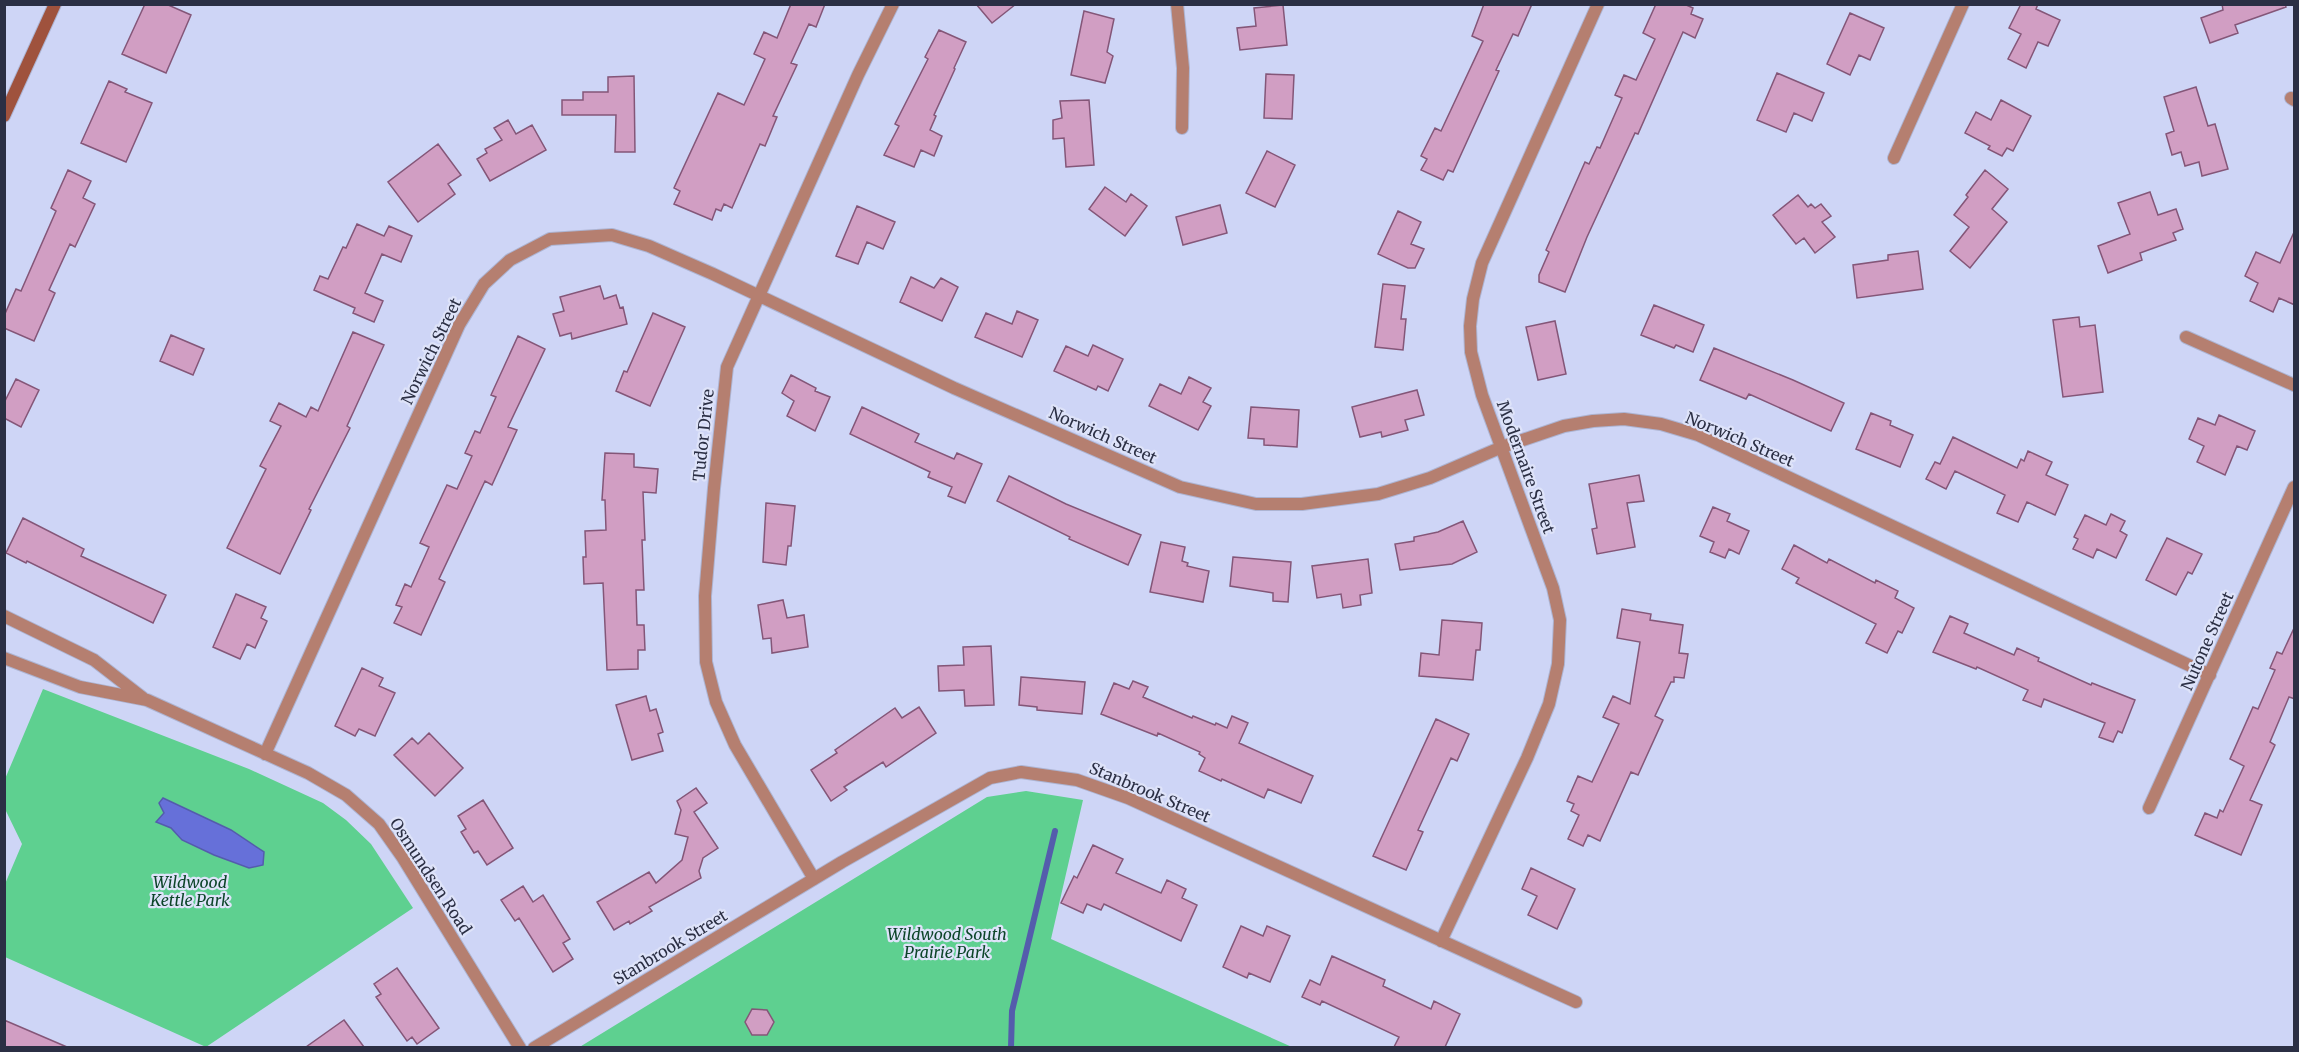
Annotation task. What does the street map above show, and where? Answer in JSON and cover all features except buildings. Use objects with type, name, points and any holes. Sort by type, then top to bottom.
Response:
[{"type":"street","points":[[4,116],[55,4]]},
{"type":"street","name":"Tudor Drive","points":[[814,879],[735,745],[716,702],[706,662],[705,596],[728,367],[858,75],[893,4]]},
{"type":"street","points":[[1177,4],[1182,68],[1182,128]]},
{"type":"street","name":"Modernaire Street","points":[[1441,941],[1527,758],[1549,704],[1558,664],[1560,620],[1553,588],[1482,395],[1471,352],[1470,326],[1473,299],[1482,263],[1598,4]]},
{"type":"street","points":[[1894,158],[1963,4]]},
{"type":"street","name":"Norwich Street","points":[[265,754],[459,325],[484,285],[510,260],[550,240],[612,235],[649,246],[954,388],[1180,487],[1256,504],[1302,504],[1378,494],[1430,478],[1502,447],[1564,426],[1593,421],[1624,419],[1652,423],[1698,435],[2210,675]]},
{"type":"street","points":[[2186,337],[2295,385]]},
{"type":"street","name":"Nutone Street","points":[[2149,808],[2295,487]]},
{"type":"street","name":"Osmundsen Road","points":[[4,616],[94,660],[147,700],[308,773],[346,795],[379,824],[403,858],[520,1047]]},
{"type":"street","name":"Osmundsen Road","points":[[4,658],[80,687],[147,700]]},
{"type":"street","name":"Stanbrook Street","points":[[534,1047],[814,879],[990,778],[1021,772],[1077,780],[1128,798],[1576,1002]]},
{"type":"green space","name":"Wildwood Kettle Park","points":[[43,689],[249,769],[323,803],[346,820],[371,844],[413,908],[206,1047],[5,957],[5,884],[22,844],[5,809],[5,779]]},
{"type":"green space","name":"Wildwood South Prairie Park","points":[[1026,791],[1083,800],[1051,939],[1292,1047],[578,1048],[987,797]]},
{"type":"water","points":[[163,798],[231,830],[264,852],[263,865],[249,868],[182,840],[171,828],[156,822],[164,813],[159,803]]},
{"type":"waterway","points":[[1011,1048],[1012,1011],[1055,831]]}]
